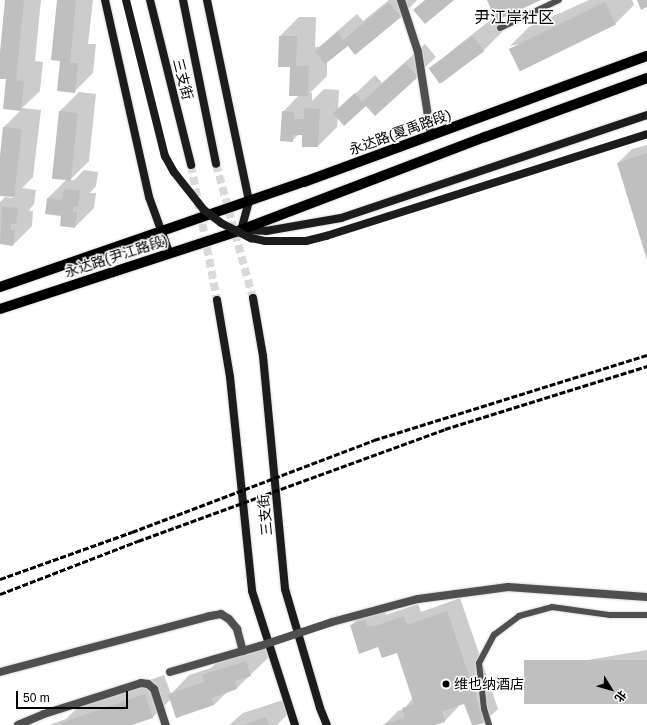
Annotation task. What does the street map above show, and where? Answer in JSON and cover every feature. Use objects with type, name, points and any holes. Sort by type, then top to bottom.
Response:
[{"type":"main road","points":[[106,0],[149,197],[169,252]]},
{"type":"main road","points":[[126,0],[166,156],[174,172],[204,210],[221,224],[251,238],[265,241],[306,241],[326,236],[647,134]]},
{"type":"main road","name":"三支街","points":[[150,0],[191,165]]},
{"type":"main road","name":"三支街","points":[[183,0],[216,164]]},
{"type":"main road","points":[[207,0],[249,201],[241,230]]},
{"type":"main road","name":"永达路(夏禹路段)","points":[[162,231],[249,201],[647,56]]},
{"type":"main road","points":[[241,230],[647,78]]},
{"type":"main road","points":[[241,230],[266,231],[297,227],[341,218],[647,115]]},
{"type":"main road","name":"永达路(尹江路段)","points":[[0,309],[169,252],[241,230]]},
{"type":"main road","name":"永达路(尹江路段)","points":[[0,287],[162,231]]},
{"type":"main road","name":"三支街","points":[[253,298],[263,356],[285,589],[320,708],[327,725]]},
{"type":"main road","name":"三支街","points":[[217,300],[230,377],[252,591],[295,725]]},
{"type":"street","points":[[401,0],[418,52],[431,135]]},
{"type":"street","points":[[170,672],[260,646],[332,622],[418,599],[508,587],[647,597]]},
{"type":"street","points":[[0,672],[221,614],[229,619],[237,629],[243,651]]},
{"type":"street","points":[[18,725],[44,714],[141,683],[148,684],[154,689],[166,725]]},
{"type":"lane","points":[[500,28],[559,0]]},
{"type":"lane","points":[[489,725],[484,708],[479,663],[494,635],[519,616],[552,607],[610,615],[647,614]]},
{"type":"building","points":[[5,0],[24,0],[16,80],[24,81],[21,111],[3,109],[6,79],[0,79],[0,52]]},
{"type":"building","points":[[57,0],[76,0],[70,63],[78,63],[75,93],[57,91],[60,61],[51,60]]},
{"type":"building","points":[[425,0],[454,0],[425,24],[413,10]]},
{"type":"building","points":[[487,0],[541,0],[496,21]]},
{"type":"building","points":[[637,0],[647,0],[647,7],[641,10]]},
{"type":"building","points":[[389,2],[401,17],[355,55],[348,46],[325,64],[315,51],[338,32],[343,40]]},
{"type":"building","points":[[605,2],[616,24],[520,71],[509,49]]},
{"type":"building","points":[[279,36],[297,36],[296,66],[309,66],[308,96],[289,96],[290,67],[278,67]]},
{"type":"building","points":[[473,36],[484,51],[440,84],[429,68]]},
{"type":"building","points":[[405,63],[418,77],[375,116],[366,106],[344,126],[333,113],[355,93],[362,102]]},
{"type":"building","points":[[304,108],[320,109],[318,147],[302,147],[302,135],[293,135],[293,142],[280,141],[282,111],[294,112],[294,119],[304,119]]},
{"type":"building","points":[[59,111],[78,113],[71,181],[52,179]]},
{"type":"building","points":[[3,127],[22,129],[14,197],[0,196],[0,156]]},
{"type":"building","points":[[647,153],[647,260],[617,163]]},
{"type":"building","points":[[64,189],[80,191],[78,207],[73,206],[73,212],[77,212],[75,228],[60,226],[61,216],[45,214],[47,198],[62,200]]},
{"type":"building","points":[[2,207],[18,208],[16,224],[11,224],[11,230],[15,230],[13,246],[0,244]]},
{"type":"building","points":[[447,611],[485,723],[472,725],[464,704],[442,711],[445,722],[435,725],[382,725],[405,717],[402,708],[414,704],[397,653],[382,658],[378,647],[359,654],[350,625],[365,620],[367,626],[371,625],[372,627],[404,616],[407,625]]},
{"type":"building","points":[[524,660],[647,660],[647,704],[524,704]]},
{"type":"building","points":[[246,661],[251,676],[235,681],[237,689],[212,698],[214,705],[176,718],[168,694],[204,682],[202,675]]},
{"type":"building","points":[[145,694],[153,718],[132,725],[61,725],[60,723]]},
{"type":"building","points":[[266,717],[269,725],[243,725]]},
{"type":"tunnel","points":[[216,164],[253,298]]},
{"type":"tunnel","points":[[191,165],[217,300]]},
{"type":"railway","points":[[0,579],[132,532],[374,440],[647,355]]},
{"type":"railway","points":[[0,594],[138,541],[445,429],[647,366]]},
{"type":"place","name":"维也纳酒店","points":[[446,684]]},
{"type":"district","name":"尹江岸社区","points":[[514,18]]}]
